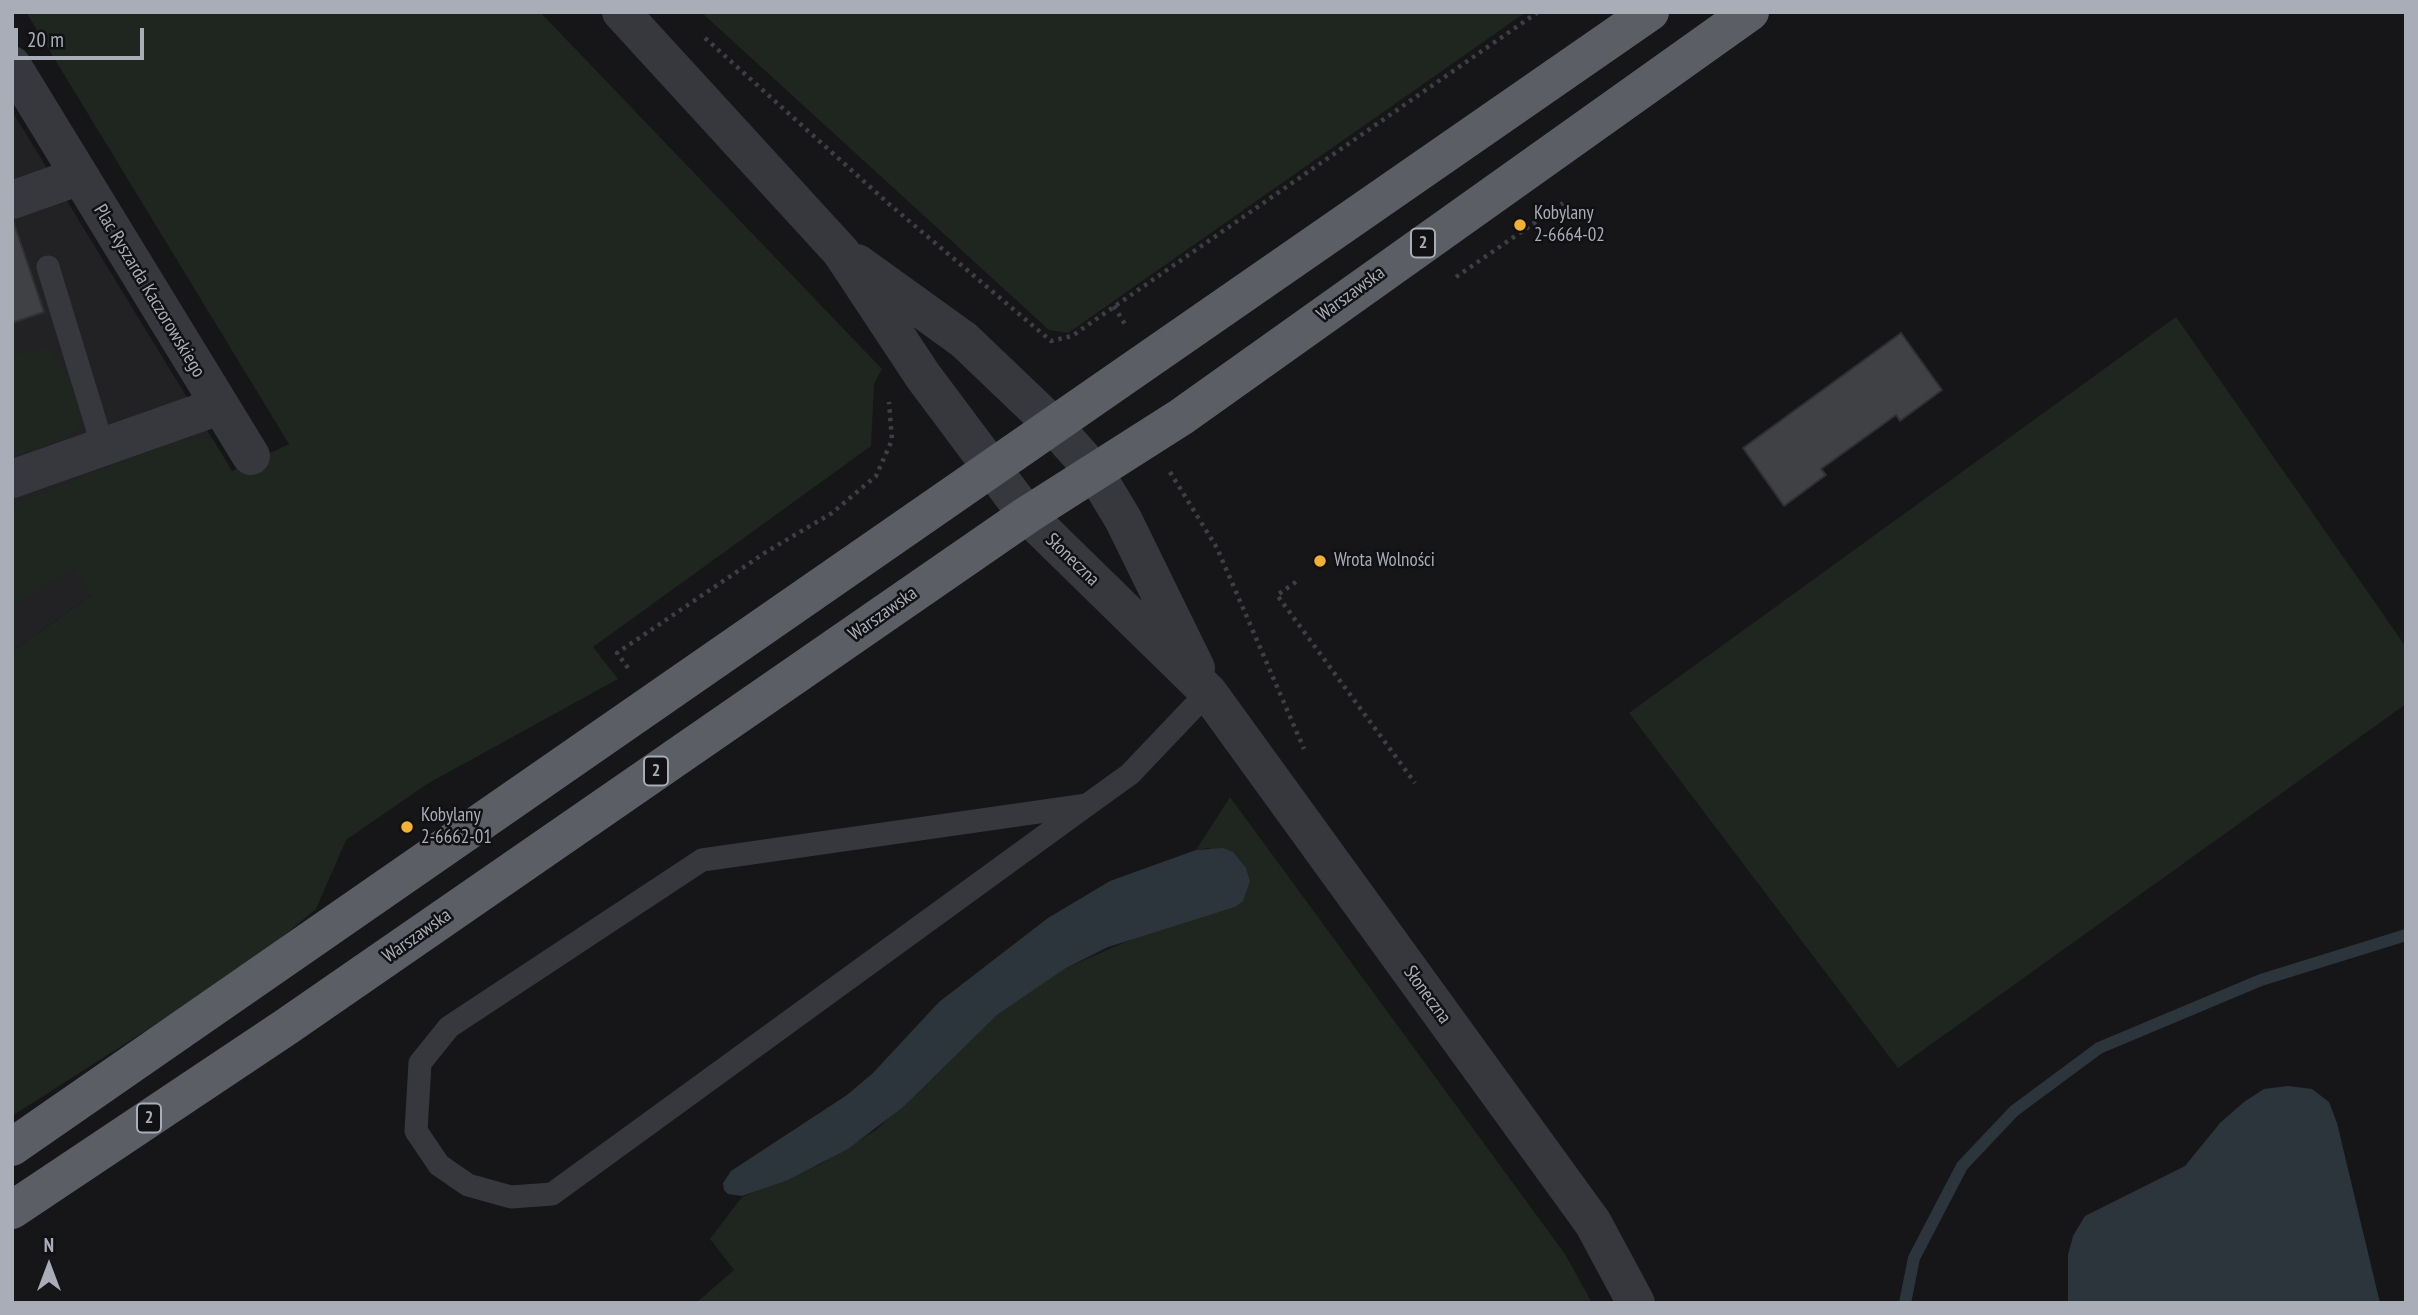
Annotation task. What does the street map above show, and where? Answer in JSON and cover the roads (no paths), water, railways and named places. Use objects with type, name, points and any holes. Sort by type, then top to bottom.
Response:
[{"type":"highway","points":[[12,1147],[1650,12]]},
{"type":"highway","name":"Warszawska","points":[[12,1210],[298,1019],[1027,515],[1181,416],[1750,12]]},
{"type":"street","points":[[621,12],[841,252]]},
{"type":"street","name":"Plac Ryszarda Kaczorowskiego","points":[[12,65],[251,456]]},
{"type":"street","points":[[12,200],[80,176]]},
{"type":"street","name":"Słoneczna","points":[[841,252],[964,340],[1054,425],[1094,471],[1123,519],[1208,692]]},
{"type":"street","name":"Słoneczna","points":[[841,252],[923,376],[1027,515],[1208,692],[1593,1223],[1636,1303]]},
{"type":"street","points":[[12,479],[219,406]]},
{"type":"lane","points":[[48,267],[103,447]]},
{"type":"lane","points":[[1087,805],[702,860],[449,1027],[419,1063],[416,1131],[439,1165],[468,1185],[511,1197],[552,1194],[1130,774],[1208,692]]},
{"type":"waterway","points":[[1905,1303],[1914,1258],[1962,1166],[2014,1111],[2099,1048],[2261,980],[2406,935]]},
{"type":"place","name":"Kobylany 2-6664-02","points":[[1520,225]]},
{"type":"place","name":"Wrota Wolności","points":[[1320,561]]},
{"type":"place","name":"Kobylany 2-6662-01","points":[[407,827]]}]
